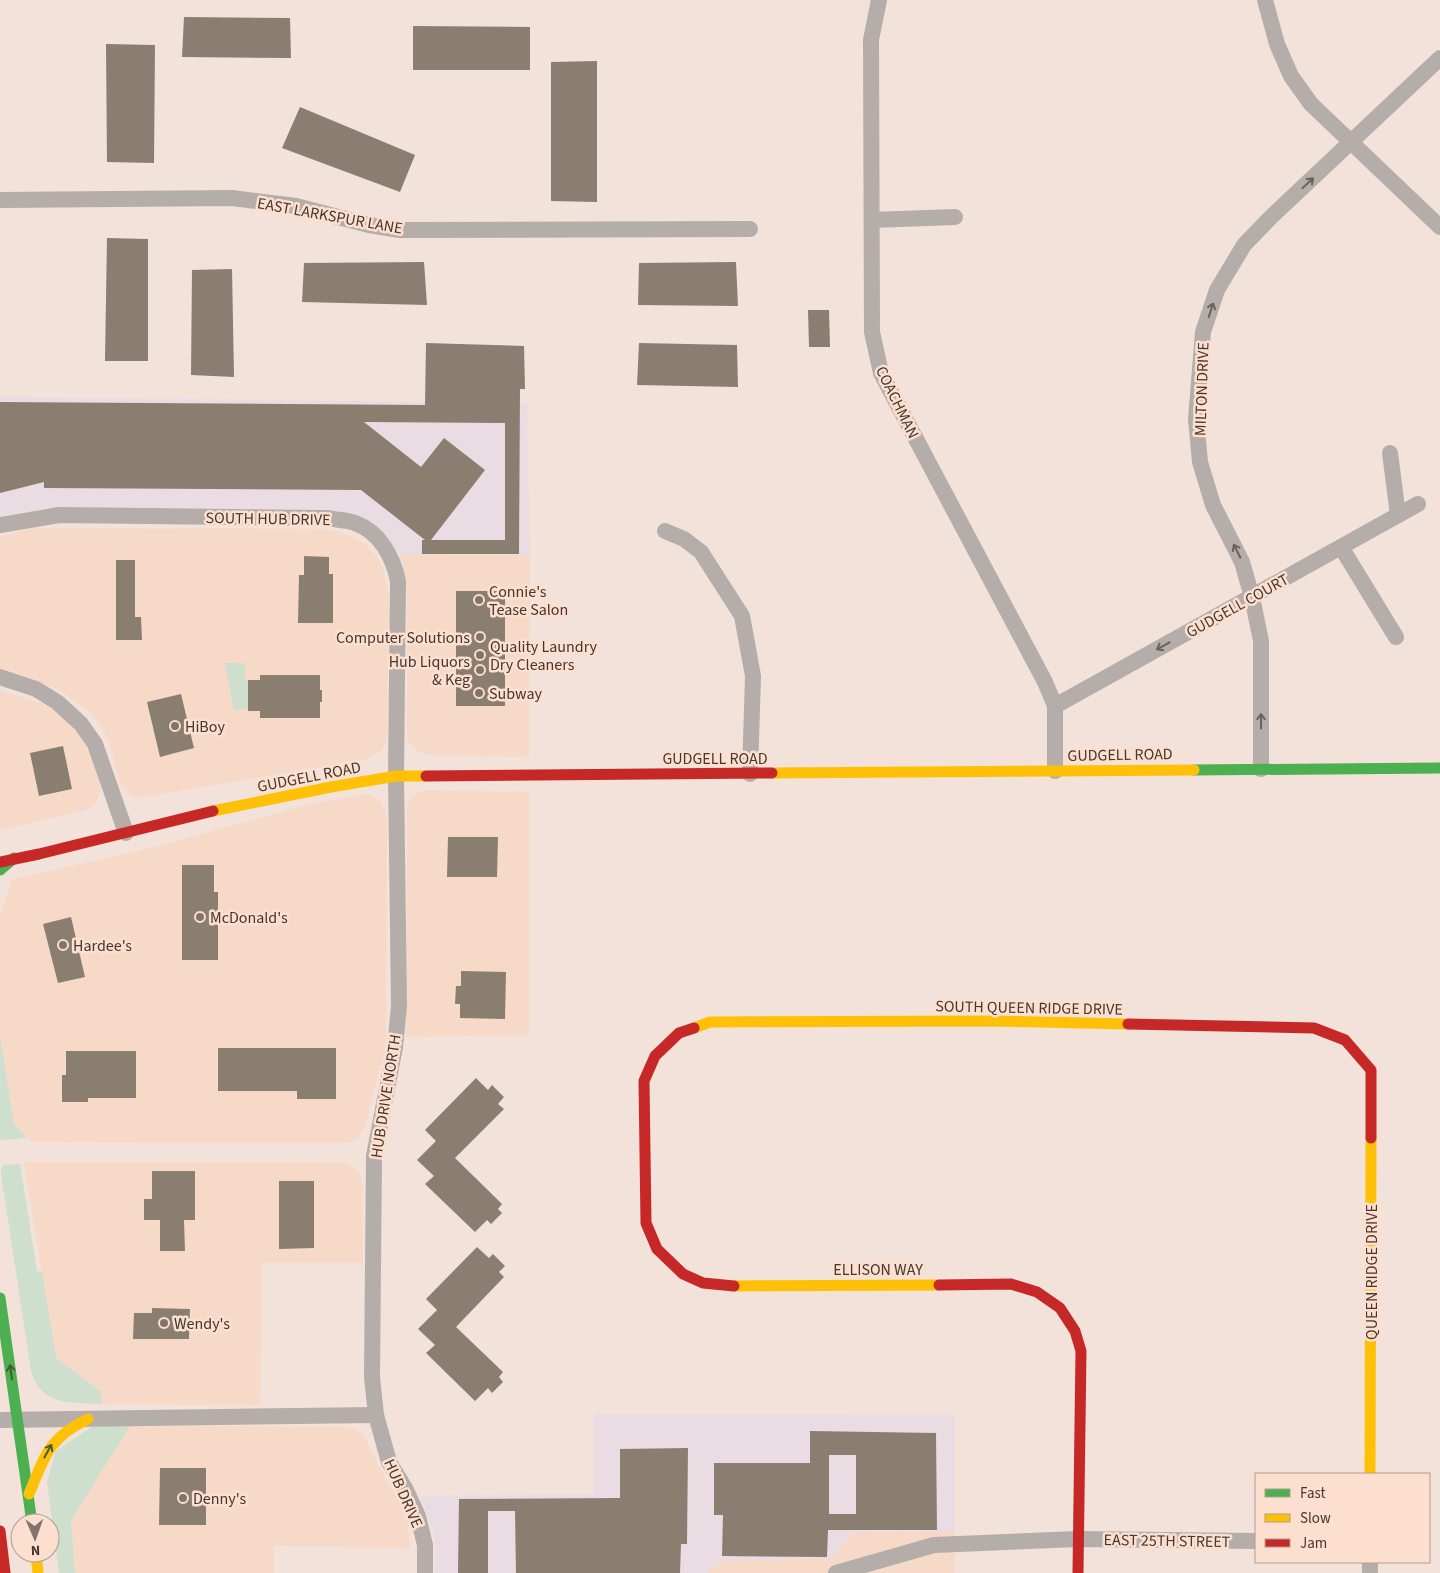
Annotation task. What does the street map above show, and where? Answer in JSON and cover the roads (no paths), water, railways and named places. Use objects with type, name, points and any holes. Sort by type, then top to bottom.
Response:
[{"type":"main road","name":"GUDGELL ROAD","points":[[0,862],[231,807],[396,776],[1440,768]]},
{"type":"main road","points":[[0,854],[14,858]]},
{"type":"main road","points":[[0,870],[14,858]]},
{"type":"main road","name":"SOUTH QUEEN RIDGE DRIVE","points":[[675,1037],[679,1033],[710,1022],[990,1021],[1314,1028],[1344,1040],[1371,1070]]},
{"type":"main road","name":"ELLISON WAY","points":[[675,1037],[655,1056],[644,1080],[646,1223],[658,1250],[683,1274],[703,1283],[724,1286],[1011,1284],[1037,1292],[1060,1308],[1075,1331],[1081,1352],[1078,1573]]},
{"type":"main road","name":"QUEEN RIDGE DRIVE","points":[[1370,1473],[1371,1070]]},
{"type":"main road","points":[[0,1298],[31,1513]]},
{"type":"main road","points":[[29,1496],[46,1453],[54,1442],[64,1430],[88,1419]]},
{"type":"main road","points":[[0,1531],[5,1573]]},
{"type":"street","name":"COACHMAN","points":[[879,0],[871,40],[872,332],[881,373],[1045,682],[1055,706],[1055,771]]},
{"type":"street","points":[[1265,0],[1276,44],[1290,76],[1311,104],[1440,228]]},
{"type":"street","name":"MILTON DRIVE","points":[[1261,769],[1260,641],[1252,597],[1242,562],[1214,505],[1200,462],[1196,419],[1203,332],[1217,290],[1244,245],[1270,218],[1440,58]]},
{"type":"street","name":"EAST LARKSPUR LANE","points":[[0,200],[232,198],[296,206],[369,225],[400,230],[750,229]]},
{"type":"street","points":[[872,220],[955,218]]},
{"type":"street","points":[[1390,453],[1398,515]]},
{"type":"street","name":"GUDGELL COURT","points":[[1055,706],[1418,504]]},
{"type":"street","name":"SOUTH HUB DRIVE","points":[[0,525],[59,515],[328,518],[356,524],[375,536],[394,565],[398,581],[396,776]]},
{"type":"street","points":[[665,531],[684,539],[701,552],[742,616],[753,676],[750,774]]},
{"type":"street","points":[[1341,547],[1396,637]]},
{"type":"street","points":[[0,677],[36,689],[57,702],[81,724],[95,744],[126,833]]},
{"type":"street","name":"HUB DRIVE NORTH","points":[[376,1415],[372,1377],[374,1156],[395,1048],[399,1006],[396,776]]},
{"type":"street","points":[[0,1420],[376,1415]]},
{"type":"street","name":"HUB DRIVE","points":[[376,1415],[388,1462],[406,1490],[418,1516],[426,1545],[425,1573]]},
{"type":"street","name":"EAST 25TH STREET","points":[[836,1573],[934,1545],[1078,1539],[1255,1541]]},
{"type":"place","name":"Connie's Tease Salon","points":[[479,600]]},
{"type":"place","name":"Computer Solutions","points":[[480,637]]},
{"type":"place","name":"Quality Laundry Dry Cleaners","points":[[480,655]]},
{"type":"place","name":"Hub Liquors & Keg","points":[[480,670]]},
{"type":"place","name":"Subway","points":[[479,693]]},
{"type":"place","name":"HiBoy","points":[[175,726]]},
{"type":"place","name":"McDonald's","points":[[200,917]]},
{"type":"place","name":"Hardee's","points":[[63,945]]},
{"type":"place","name":"Wendy's","points":[[164,1323]]},
{"type":"place","name":"Denny's","points":[[183,1498]]}]
